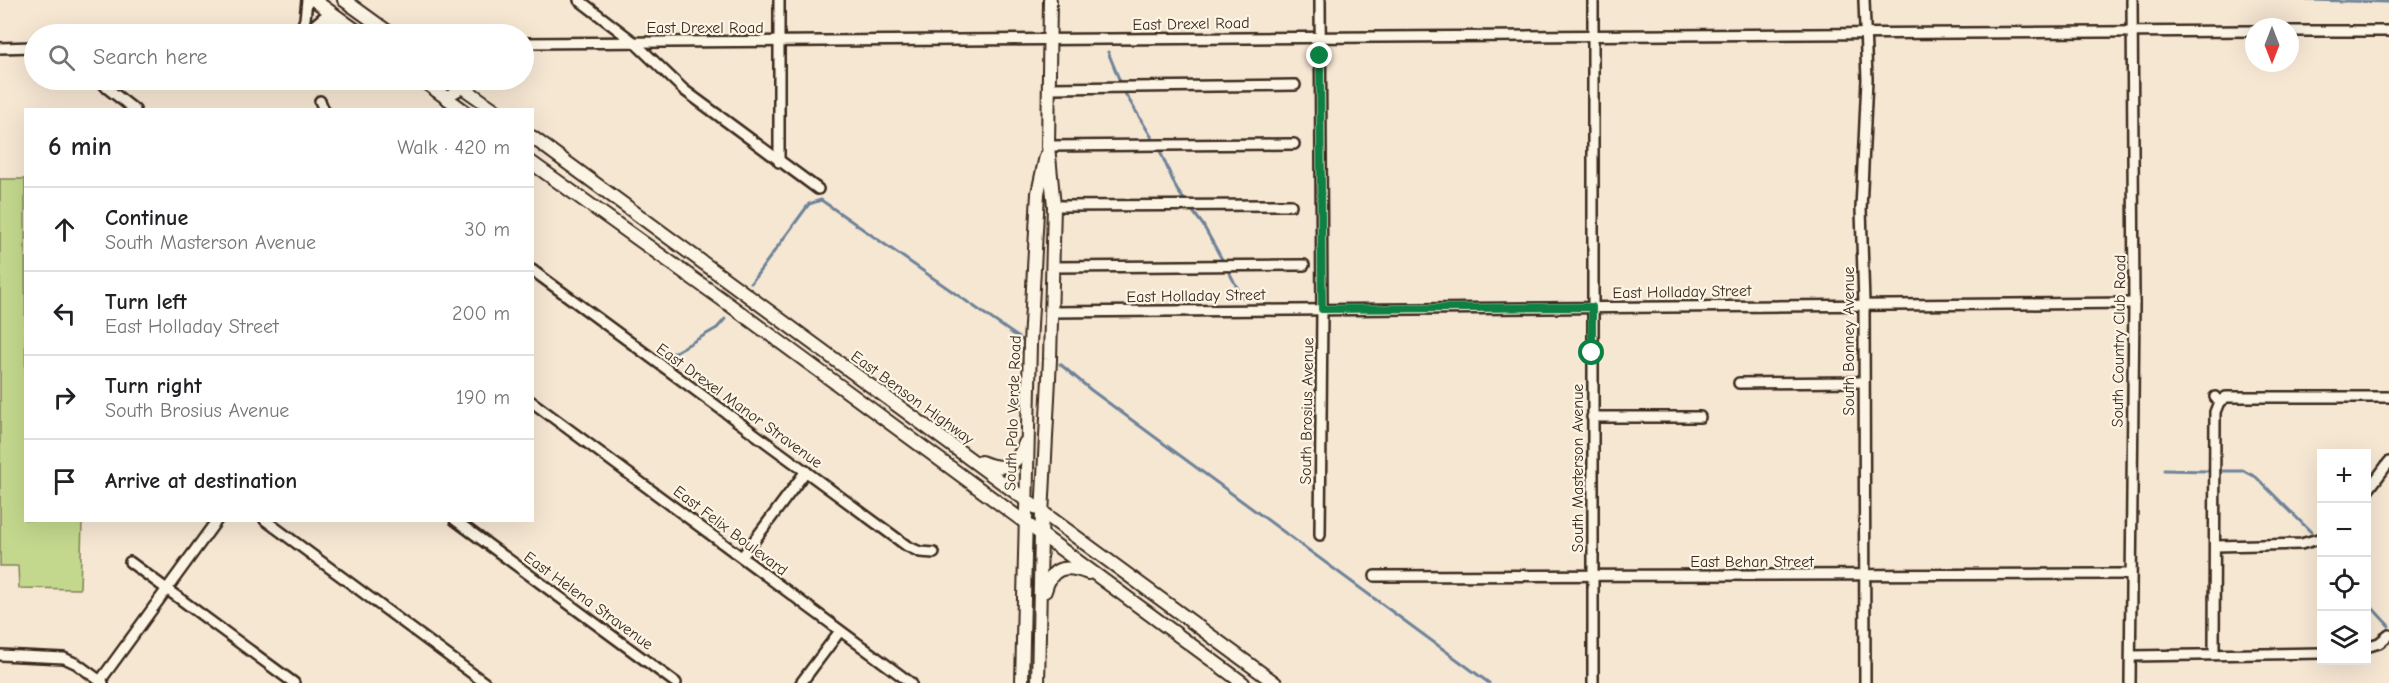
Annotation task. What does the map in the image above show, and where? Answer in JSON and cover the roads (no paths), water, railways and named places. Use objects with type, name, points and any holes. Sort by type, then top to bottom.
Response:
[{"type":"main road","points":[[314,0],[347,24]]},
{"type":"main road","points":[[345,0],[377,24]]},
{"type":"main road","name":"South Palo Verde Road","points":[[1038,683],[1041,535],[1053,267],[1054,206],[1048,146],[1051,88],[1050,0]]},
{"type":"main road","points":[[437,90],[461,108]]},
{"type":"main road","points":[[474,90],[493,108]]},
{"type":"main road","name":"East Benson Highway","points":[[534,138],[1275,683]]},
{"type":"main road","name":"South Palo Verde Road","points":[[1022,683],[1030,344],[1038,193],[1048,146]]},
{"type":"main road","points":[[534,164],[723,300],[1244,683]]},
{"type":"main road","points":[[958,450],[993,467],[1003,468],[1012,464],[1021,454],[1028,436]]},
{"type":"main road","points":[[1040,610],[1048,577],[1059,569],[1079,569],[1099,577]]},
{"type":"street","points":[[302,24],[307,0]]},
{"type":"street","points":[[579,0],[634,42],[684,90],[818,189]]},
{"type":"street","points":[[779,0],[779,162]]},
{"type":"street","name":"South Brosius Avenue","points":[[1320,0],[1322,309],[1320,535]]},
{"type":"street","name":"South Masterson Avenue","points":[[1593,0],[1593,683]]},
{"type":"street","name":"South Bonney Avenue","points":[[1864,0],[1867,79],[1861,208],[1864,304],[1862,382],[1866,575],[1865,683]]},
{"type":"street","name":"South Country Club Road","points":[[2130,683],[2129,574],[2134,303],[2132,0]]},
{"type":"street","points":[[316,24],[324,17],[344,22]]},
{"type":"street","name":"East Drexel Road","points":[[534,43],[2245,31]]},
{"type":"street","points":[[2299,31],[2389,31]]},
{"type":"street","points":[[0,48],[24,47]]},
{"type":"street","points":[[1051,88],[1295,85]]},
{"type":"street","points":[[110,90],[132,108]]},
{"type":"street","points":[[447,97],[456,90]]},
{"type":"street","points":[[1048,146],[1294,144]]},
{"type":"street","points":[[1054,206],[1291,205]]},
{"type":"street","points":[[1053,267],[1304,265]]},
{"type":"street","name":"East Drexel Manor Stravenue","points":[[534,271],[907,546],[920,552],[934,554]]},
{"type":"street","name":"East Holladay Street","points":[[1051,312],[2134,303]]},
{"type":"street","points":[[1739,383],[1862,382]]},
{"type":"street","points":[[2214,653],[2215,412],[2217,399],[2232,397],[2389,397]]},
{"type":"street","name":"East Felix Boulevard","points":[[534,403],[911,683]]},
{"type":"street","points":[[1592,417],[1701,417]]},
{"type":"street","points":[[2371,487],[2389,462]]},
{"type":"street","points":[[742,557],[806,471]]},
{"type":"street","points":[[0,655],[64,658],[77,664],[101,682],[216,522]]},
{"type":"street","points":[[268,522],[485,683]]},
{"type":"street","name":"East Helena Stravenue","points":[[458,522],[676,683]]},
{"type":"street","points":[[2215,546],[2301,544],[2317,539]]},
{"type":"street","points":[[130,562],[294,683]]},
{"type":"street","name":"East Behan Street","points":[[1375,576],[2129,574]]},
{"type":"street","points":[[801,683],[840,631]]},
{"type":"street","points":[[2371,646],[2389,635]]},
{"type":"street","points":[[2131,656],[2317,653]]},
{"type":"waterway","points":[[2307,0],[2389,2]]},
{"type":"waterway","points":[[1108,52],[1121,84]]},
{"type":"waterway","points":[[1123,90],[1160,151],[1177,190],[1203,225],[1224,263]]},
{"type":"waterway","points":[[751,283],[809,204],[821,200],[1025,342]]},
{"type":"waterway","points":[[1227,268],[1242,297]]},
{"type":"waterway","points":[[670,355],[717,328],[725,319]]},
{"type":"waterway","points":[[1060,364],[1091,390],[1489,683]]},
{"type":"waterway","points":[[2164,470],[2207,471]]},
{"type":"waterway","points":[[2223,471],[2244,471],[2256,477],[2311,532]]},
{"type":"waterway","points":[[2371,606],[2389,626]]}]
